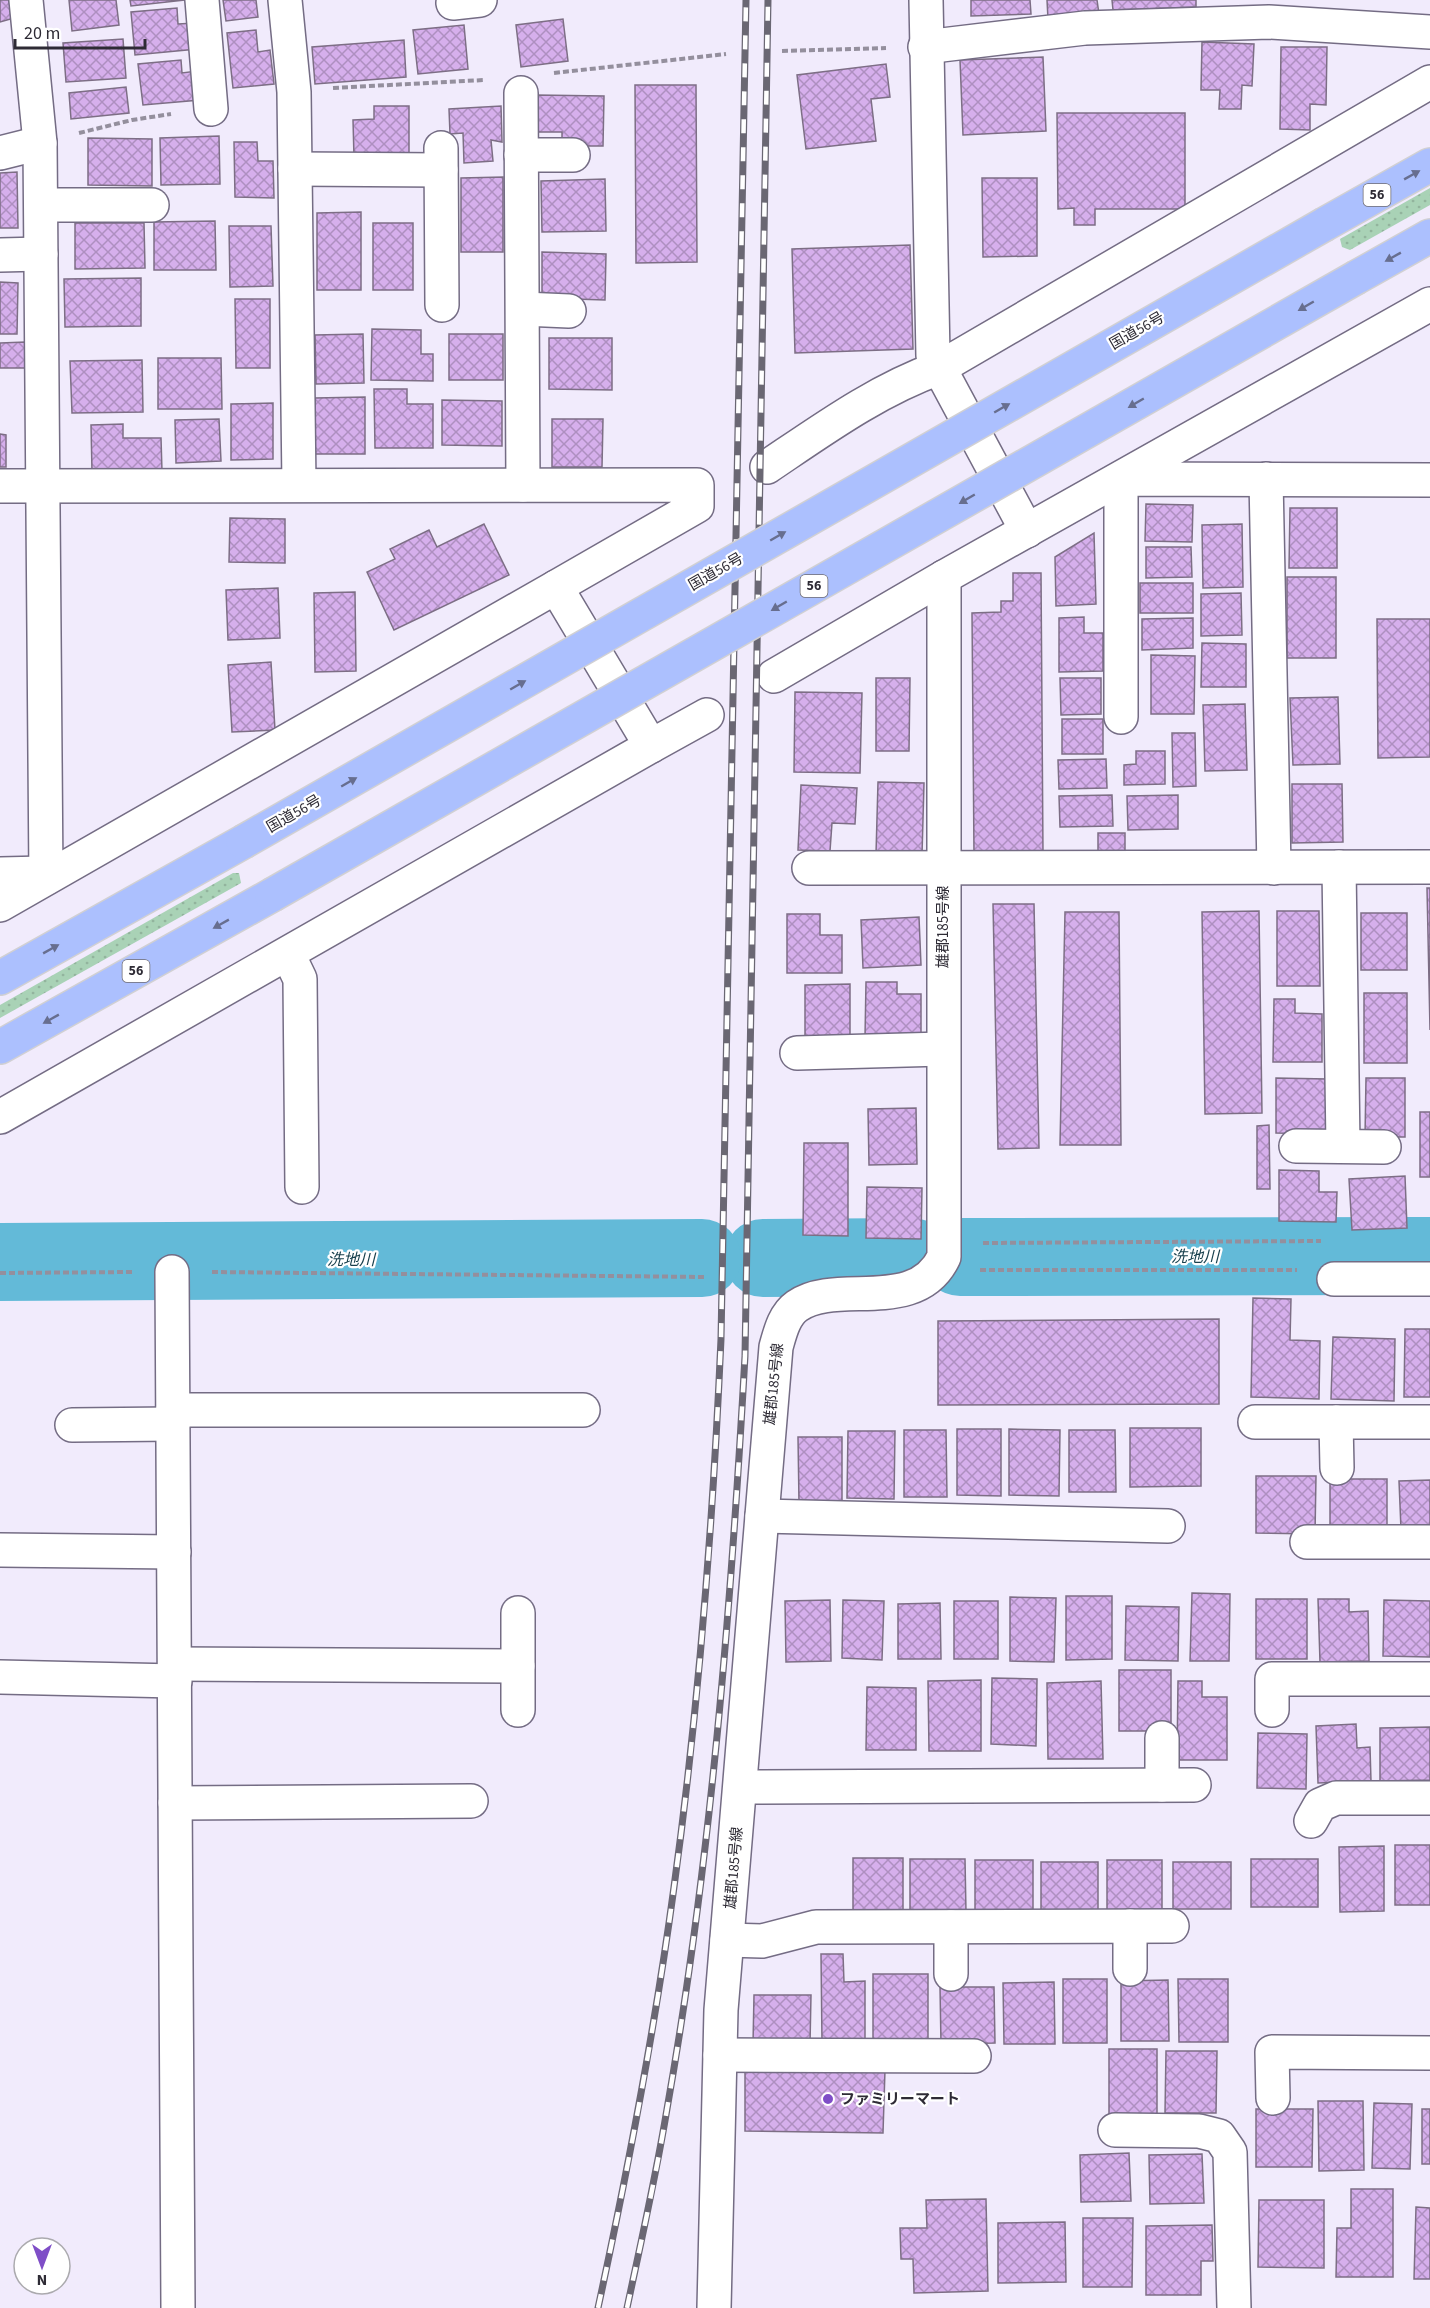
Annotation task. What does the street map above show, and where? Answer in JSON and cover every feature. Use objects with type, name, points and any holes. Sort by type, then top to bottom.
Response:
[{"type":"highway","name":"国道56号","points":[[0,978],[243,842],[1430,165]]},
{"type":"highway","name":"56","points":[[0,1047],[272,895],[1430,236]]},
{"type":"street","points":[[26,0],[40,142],[45,876]]},
{"type":"street","points":[[202,0],[211,109]]},
{"type":"street","points":[[285,0],[294,92],[299,485]]},
{"type":"street","points":[[926,0],[933,356],[1027,531]]},
{"type":"street","points":[[926,47],[1085,28],[1269,22],[1430,32]]},
{"type":"street","points":[[767,466],[831,424],[899,384],[939,368],[1430,82]]},
{"type":"street","points":[[523,484],[521,155],[532,84]]},
{"type":"street","points":[[0,153],[40,142]]},
{"type":"street","points":[[521,155],[573,155]]},
{"type":"street","points":[[295,169],[441,159],[442,305]]},
{"type":"street","points":[[41,205],[152,205]]},
{"type":"street","points":[[0,255],[41,254]]},
{"type":"street","points":[[774,676],[944,577],[1430,304]]},
{"type":"street","points":[[523,309],[569,311]]},
{"type":"street","points":[[1121,479],[1430,480]]},
{"type":"street","points":[[1121,479],[1121,717]]},
{"type":"street","points":[[1266,480],[1274,868]]},
{"type":"street","points":[[0,486],[697,484],[697,506],[45,876],[0,905]]},
{"type":"street","name":"雄郡185号線","points":[[714,2308],[721,2010],[776,1347],[782,1325],[796,1306],[816,1298],[898,1290],[920,1284],[940,1257],[944,577]]},
{"type":"street","points":[[556,587],[651,746]]},
{"type":"street","points":[[0,1117],[707,715]]},
{"type":"street","points":[[1339,867],[1343,1146]]},
{"type":"street","points":[[809,868],[1430,867]]},
{"type":"street","points":[[0,874],[45,876]]},
{"type":"street","points":[[288,954],[300,979],[302,1187]]},
{"type":"street","points":[[797,1053],[943,1049]]},
{"type":"street","points":[[1296,1146],[1384,1147]]},
{"type":"street","points":[[172,1272],[178,2308]]},
{"type":"street","points":[[1334,1279],[1430,1279]]},
{"type":"street","points":[[72,1425],[173,1417],[583,1410]]},
{"type":"street","points":[[1255,1422],[1430,1422]]},
{"type":"street","points":[[1336,1422],[1337,1468]]},
{"type":"street","points":[[762,1516],[1168,1526]]},
{"type":"street","points":[[1307,1542],[1430,1542]]},
{"type":"street","points":[[0,1550],[174,1552]]},
{"type":"street","points":[[518,1613],[518,1710]]},
{"type":"street","points":[[0,1677],[518,1666]]},
{"type":"street","points":[[1272,1710],[1272,1679],[1430,1679]]},
{"type":"street","points":[[741,1787],[1178,1785],[1162,1738]]},
{"type":"street","points":[[1311,1821],[1320,1805],[1336,1798],[1430,1798]]},
{"type":"street","points":[[175,1803],[471,1801]]},
{"type":"street","points":[[1130,1926],[1130,1969]]},
{"type":"street","points":[[727,1940],[762,1941],[816,1927],[1172,1926]]},
{"type":"street","points":[[951,1927],[951,1974]]},
{"type":"street","points":[[1273,2098],[1272,2052],[1430,2053]]},
{"type":"street","points":[[720,2055],[974,2056]]},
{"type":"street","points":[[1115,2130],[1200,2131],[1219,2136],[1230,2152],[1234,2308]]},
{"type":"path","points":[[782,51],[926,47]]},
{"type":"path","points":[[532,84],[726,54]]},
{"type":"path","points":[[294,92],[409,83],[486,80]]},
{"type":"path","points":[[40,142],[132,120],[211,109]]},
{"type":"path","points":[[940,1257],[1323,1241]]},
{"type":"path","points":[[940,1257],[1310,1270],[1334,1279]]},
{"type":"path","points":[[0,1273],[172,1272],[706,1277]]},
{"type":"green space","points":[[1430,188],[1430,205],[1350,250],[1342,247],[1340,239]]},
{"type":"green space","points":[[233,873],[239,873],[241,883],[0,1018],[0,1005]]},
{"type":"building","points":[[0,0],[9,0],[14,18],[0,22]]},
{"type":"building","points":[[69,0],[116,0],[119,25],[72,31]]},
{"type":"building","points":[[130,0],[185,0],[131,6]]},
{"type":"building","points":[[223,0],[256,0],[258,17],[226,21]]},
{"type":"building","points":[[971,0],[1030,0],[1031,14],[971,16]]},
{"type":"building","points":[[1047,0],[1097,0],[1099,14],[1048,19]]},
{"type":"building","points":[[1112,0],[1196,0],[1196,7],[1113,10]]},
{"type":"building","points":[[177,8],[178,24],[195,23],[197,49],[135,55],[131,12]]},
{"type":"building","points":[[563,19],[568,61],[521,67],[516,25]]},
{"type":"building","points":[[464,25],[468,69],[418,74],[413,30]]},
{"type":"building","points":[[256,30],[258,52],[270,50],[274,84],[233,88],[227,33]]},
{"type":"building","points":[[123,39],[126,78],[66,82],[63,43]]},
{"type":"building","points":[[404,40],[406,77],[315,84],[312,47]]},
{"type":"building","points":[[1202,42],[1254,44],[1252,86],[1242,85],[1241,109],[1219,109],[1220,90],[1201,90]]},
{"type":"building","points":[[1281,47],[1327,47],[1326,105],[1310,104],[1310,130],[1280,129]]},
{"type":"building","points":[[1043,57],[1046,131],[963,135],[960,60]]},
{"type":"building","points":[[181,60],[182,73],[197,71],[200,100],[143,105],[138,64]]},
{"type":"building","points":[[886,64],[890,97],[871,99],[876,141],[806,149],[797,75]]},
{"type":"building","points":[[635,85],[696,85],[697,262],[636,263]]},
{"type":"building","points":[[126,87],[129,113],[71,119],[69,93]]},
{"type":"building","points":[[536,95],[604,96],[603,146],[562,146],[562,132],[535,132]]},
{"type":"building","points":[[374,106],[409,106],[409,156],[354,157],[353,120],[374,119]]},
{"type":"building","points":[[501,106],[502,142],[491,140],[493,161],[464,163],[463,133],[450,134],[449,109]]},
{"type":"building","points":[[1057,113],[1185,113],[1185,209],[1095,209],[1095,225],[1074,225],[1074,208],[1058,209]]},
{"type":"building","points":[[219,136],[220,184],[161,185],[160,138]]},
{"type":"building","points":[[88,138],[152,139],[152,186],[88,185]]},
{"type":"building","points":[[234,142],[257,142],[258,161],[273,161],[274,198],[235,197]]},
{"type":"building","points":[[17,172],[18,228],[0,228],[0,173]]},
{"type":"building","points":[[503,177],[503,252],[461,252],[461,178]]},
{"type":"building","points":[[982,178],[1037,178],[1037,256],[983,257]]},
{"type":"building","points":[[605,179],[606,231],[542,232],[541,181]]},
{"type":"building","points":[[361,212],[361,290],[317,290],[317,213]]},
{"type":"building","points":[[215,221],[216,270],[154,270],[154,222]]},
{"type":"building","points":[[75,223],[144,223],[145,268],[75,269]]},
{"type":"building","points":[[373,223],[413,223],[413,290],[373,290]]},
{"type":"building","points":[[229,226],[271,226],[273,286],[230,287]]},
{"type":"building","points":[[910,245],[913,349],[795,353],[792,249]]},
{"type":"building","points":[[542,252],[606,254],[605,300],[542,298]]},
{"type":"building","points":[[141,278],[141,326],[65,327],[64,279]]},
{"type":"building","points":[[0,282],[18,283],[17,334],[0,334]]},
{"type":"building","points":[[235,299],[270,299],[270,368],[236,368]]},
{"type":"building","points":[[372,329],[421,330],[421,354],[433,354],[433,381],[371,380]]},
{"type":"building","points":[[363,334],[364,383],[316,384],[315,335]]},
{"type":"building","points":[[449,334],[503,334],[503,380],[449,380]]},
{"type":"building","points":[[549,338],[612,338],[612,390],[549,389]]},
{"type":"building","points":[[25,342],[25,368],[0,368],[0,343]]},
{"type":"building","points":[[158,358],[221,358],[222,409],[158,409]]},
{"type":"building","points":[[142,360],[143,412],[72,413],[70,361]]},
{"type":"building","points":[[374,389],[407,389],[407,404],[433,404],[433,448],[375,448]]},
{"type":"building","points":[[365,397],[365,454],[315,454],[315,398]]},
{"type":"building","points":[[442,400],[502,401],[502,446],[442,445]]},
{"type":"building","points":[[273,403],[273,459],[231,460],[231,404]]},
{"type":"building","points":[[219,419],[221,461],[176,463],[175,420]]},
{"type":"building","points":[[552,419],[603,419],[602,467],[552,467]]},
{"type":"building","points":[[123,424],[123,438],[161,438],[162,471],[92,472],[91,425]]},
{"type":"building","points":[[0,434],[6,435],[6,467],[0,467]]},
{"type":"building","points":[[1146,504],[1193,505],[1192,542],[1145,541]]},
{"type":"building","points":[[1290,508],[1337,508],[1337,568],[1289,568]]},
{"type":"building","points":[[230,518],[285,519],[285,563],[229,562]]},
{"type":"building","points":[[484,524],[509,575],[394,630],[367,572],[395,559],[390,549],[429,530],[437,547]]},
{"type":"building","points":[[1242,524],[1243,587],[1203,588],[1202,525]]},
{"type":"building","points":[[1094,533],[1096,604],[1056,606],[1055,557]]},
{"type":"building","points":[[1146,547],[1191,547],[1192,577],[1146,578]]},
{"type":"building","points":[[1013,573],[1041,573],[1043,854],[974,855],[972,613],[1001,612],[1001,601],[1013,601]]},
{"type":"building","points":[[1287,577],[1336,577],[1336,658],[1287,658]]},
{"type":"building","points":[[1140,583],[1193,583],[1193,613],[1140,613]]},
{"type":"building","points":[[278,588],[280,638],[228,640],[226,590]]},
{"type":"building","points":[[355,592],[356,671],[315,672],[314,593]]},
{"type":"building","points":[[1241,593],[1242,635],[1201,636],[1201,594]]},
{"type":"building","points":[[1084,617],[1084,633],[1103,633],[1103,671],[1059,672],[1059,618]]},
{"type":"building","points":[[1193,618],[1193,648],[1142,650],[1142,619]]},
{"type":"building","points":[[1377,619],[1430,619],[1430,757],[1378,758]]},
{"type":"building","points":[[1202,643],[1246,644],[1246,687],[1201,687]]},
{"type":"building","points":[[1151,655],[1195,656],[1194,714],[1151,714]]},
{"type":"building","points":[[271,662],[275,730],[232,732],[228,665]]},
{"type":"building","points":[[876,678],[910,678],[909,751],[876,751]]},
{"type":"building","points":[[1060,678],[1101,678],[1101,714],[1061,715]]},
{"type":"building","points":[[795,692],[862,693],[860,773],[794,772]]},
{"type":"building","points":[[1338,697],[1340,764],[1293,765],[1290,698]]},
{"type":"building","points":[[1245,704],[1247,770],[1205,771],[1203,705]]},
{"type":"building","points":[[1062,719],[1103,719],[1103,754],[1062,754]]},
{"type":"building","points":[[1172,733],[1195,733],[1196,786],[1173,787]]},
{"type":"building","points":[[1136,751],[1165,751],[1165,784],[1124,785],[1124,765],[1136,764]]},
{"type":"building","points":[[1106,759],[1107,788],[1059,789],[1058,760]]},
{"type":"building","points":[[878,782],[924,783],[922,855],[876,854]]},
{"type":"building","points":[[1292,784],[1342,784],[1343,842],[1292,843]]},
{"type":"building","points":[[801,785],[857,788],[855,824],[832,823],[830,851],[798,850]]},
{"type":"building","points":[[1112,795],[1113,826],[1060,827],[1059,796]]},
{"type":"building","points":[[1178,795],[1178,829],[1128,830],[1127,796]]},
{"type":"building","points":[[1098,833],[1125,833],[1125,858],[1098,858]]},
{"type":"building","points":[[1427,888],[1430,888],[1430,1030]]},
{"type":"building","points":[[993,904],[1034,904],[1039,1148],[998,1149]]},
{"type":"building","points":[[1259,911],[1262,1113],[1205,1114],[1202,912]]},
{"type":"building","points":[[1277,911],[1319,911],[1320,986],[1277,986]]},
{"type":"building","points":[[1065,912],[1119,912],[1121,1145],[1060,1145]]},
{"type":"building","points":[[1361,913],[1407,913],[1407,970],[1361,970]]},
{"type":"building","points":[[787,914],[820,914],[820,935],[842,935],[842,973],[787,973]]},
{"type":"building","points":[[919,917],[921,965],[863,968],[861,920]]},
{"type":"building","points":[[866,982],[897,982],[897,994],[921,994],[921,1038],[865,1037]]},
{"type":"building","points":[[850,984],[850,1036],[805,1037],[805,985]]},
{"type":"building","points":[[1364,993],[1407,993],[1407,1063],[1364,1063]]},
{"type":"building","points":[[1274,999],[1295,999],[1295,1013],[1322,1014],[1322,1062],[1273,1062]]},
{"type":"building","points":[[1276,1078],[1327,1079],[1327,1134],[1276,1133]]},
{"type":"building","points":[[1366,1078],[1405,1078],[1405,1137],[1365,1137]]},
{"type":"building","points":[[916,1108],[917,1164],[869,1165],[868,1109]]},
{"type":"building","points":[[1420,1112],[1430,1112],[1430,1177],[1420,1177]]},
{"type":"building","points":[[1269,1125],[1270,1189],[1257,1189],[1257,1126]]},
{"type":"building","points":[[804,1143],[848,1143],[848,1236],[803,1235]]},
{"type":"building","points":[[1279,1170],[1319,1171],[1319,1192],[1337,1192],[1336,1222],[1279,1221]]},
{"type":"building","points":[[1405,1176],[1407,1228],[1352,1230],[1349,1179]]},
{"type":"building","points":[[867,1187],[922,1188],[921,1239],[866,1238]]},
{"type":"building","points":[[1253,1298],[1291,1299],[1290,1340],[1320,1341],[1319,1399],[1251,1397]]},
{"type":"building","points":[[1219,1319],[1219,1404],[938,1405],[938,1321]]},
{"type":"building","points":[[1405,1329],[1430,1329],[1430,1397],[1404,1397]]},
{"type":"building","points":[[1333,1337],[1395,1339],[1394,1401],[1331,1399]]},
{"type":"building","points":[[1130,1428],[1201,1428],[1201,1486],[1130,1487]]},
{"type":"building","points":[[957,1429],[1001,1429],[1001,1496],[957,1495]]},
{"type":"building","points":[[1009,1429],[1060,1430],[1059,1496],[1009,1495]]},
{"type":"building","points":[[904,1430],[946,1430],[947,1497],[904,1497]]},
{"type":"building","points":[[1069,1430],[1115,1430],[1116,1492],[1069,1492]]},
{"type":"building","points":[[848,1431],[895,1431],[894,1499],[847,1498]]},
{"type":"building","points":[[798,1437],[842,1437],[842,1503],[799,1503]]},
{"type":"building","points":[[1256,1476],[1316,1476],[1315,1534],[1256,1533]]},
{"type":"building","points":[[1330,1479],[1387,1479],[1387,1529],[1330,1529]]},
{"type":"building","points":[[1430,1480],[1430,1527],[1401,1529],[1399,1481]]},
{"type":"building","points":[[1192,1593],[1230,1594],[1229,1661],[1190,1661]]},
{"type":"building","points":[[1066,1596],[1112,1596],[1112,1659],[1066,1660]]},
{"type":"building","points":[[1010,1597],[1056,1598],[1054,1662],[1010,1661]]},
{"type":"building","points":[[1256,1599],[1307,1599],[1307,1659],[1256,1659]]},
{"type":"building","points":[[1318,1599],[1349,1599],[1349,1612],[1368,1611],[1369,1661],[1320,1662]]},
{"type":"building","points":[[830,1600],[831,1661],[786,1662],[785,1601]]},
{"type":"building","points":[[843,1600],[884,1601],[882,1660],[842,1658]]},
{"type":"building","points":[[1384,1600],[1430,1601],[1430,1657],[1383,1656]]},
{"type":"building","points":[[954,1601],[998,1601],[998,1659],[954,1659]]},
{"type":"building","points":[[940,1603],[941,1659],[898,1659],[898,1604]]},
{"type":"building","points":[[1126,1606],[1179,1607],[1178,1661],[1125,1660]]},
{"type":"building","points":[[1119,1670],[1171,1670],[1171,1731],[1119,1731]]},
{"type":"building","points":[[992,1678],[1037,1679],[1036,1746],[991,1744]]},
{"type":"building","points":[[981,1680],[981,1751],[929,1751],[928,1681]]},
{"type":"building","points":[[1101,1681],[1103,1759],[1048,1759],[1047,1683]]},
{"type":"building","points":[[1178,1681],[1202,1681],[1202,1697],[1227,1697],[1227,1760],[1177,1760]]},
{"type":"building","points":[[867,1687],[916,1688],[916,1750],[866,1750]]},
{"type":"building","points":[[1356,1724],[1357,1748],[1370,1747],[1371,1781],[1318,1783],[1316,1726]]},
{"type":"building","points":[[1430,1727],[1430,1780],[1380,1781],[1380,1728]]},
{"type":"building","points":[[1258,1733],[1307,1734],[1306,1789],[1257,1788]]},
{"type":"building","points":[[1395,1845],[1430,1845],[1430,1905],[1395,1905]]},
{"type":"building","points":[[1384,1846],[1384,1911],[1340,1912],[1339,1847]]},
{"type":"building","points":[[853,1858],[903,1858],[903,1912],[853,1912]]},
{"type":"building","points":[[910,1859],[965,1859],[966,1912],[910,1912]]},
{"type":"building","points":[[1251,1859],[1318,1859],[1318,1907],[1251,1907]]},
{"type":"building","points":[[975,1860],[1033,1860],[1033,1912],[975,1912]]},
{"type":"building","points":[[1107,1860],[1162,1860],[1162,1912],[1107,1911]]},
{"type":"building","points":[[1041,1862],[1098,1862],[1098,1912],[1041,1912]]},
{"type":"building","points":[[1173,1862],[1231,1862],[1231,1909],[1173,1909]]},
{"type":"building","points":[[821,1954],[843,1954],[844,1982],[865,1981],[865,2042],[822,2043]]},
{"type":"building","points":[[873,1974],[928,1974],[928,2041],[873,2040]]},
{"type":"building","points":[[1063,1979],[1107,1979],[1107,2043],[1063,2043]]},
{"type":"building","points":[[1178,1979],[1228,1979],[1228,2042],[1179,2042]]},
{"type":"building","points":[[1168,1980],[1169,2041],[1121,2041],[1121,1981]]},
{"type":"building","points":[[1054,1982],[1055,2044],[1004,2044],[1003,1983]]},
{"type":"building","points":[[940,1987],[994,1987],[995,2043],[941,2044]]},
{"type":"building","points":[[754,1995],[811,1995],[810,2044],[753,2044]]},
{"type":"building","points":[[1109,2049],[1157,2049],[1157,2114],[1109,2114]]},
{"type":"building","points":[[1166,2051],[1217,2051],[1216,2113],[1165,2113]]},
{"type":"building","points":[[745,2068],[885,2070],[883,2133],[745,2131]]},
{"type":"building","points":[[1318,2101],[1363,2101],[1364,2170],[1319,2171]]},
{"type":"building","points":[[1374,2103],[1412,2104],[1410,2169],[1372,2168]]},
{"type":"building","points":[[1256,2109],[1313,2109],[1312,2167],[1256,2167]]},
{"type":"building","points":[[1422,2109],[1430,2109],[1430,2164],[1422,2164]]},
{"type":"building","points":[[1129,2153],[1131,2201],[1081,2202],[1080,2155]]},
{"type":"building","points":[[1202,2154],[1204,2203],[1150,2204],[1149,2155]]},
{"type":"building","points":[[1351,2189],[1393,2189],[1393,2277],[1336,2277],[1337,2228],[1351,2228]]},
{"type":"building","points":[[986,2199],[988,2291],[914,2293],[913,2259],[901,2259],[900,2228],[927,2228],[926,2200]]},
{"type":"building","points":[[1259,2200],[1324,2200],[1324,2268],[1258,2267]]},
{"type":"building","points":[[1416,2207],[1430,2208],[1430,2279],[1414,2279]]},
{"type":"building","points":[[1083,2218],[1133,2218],[1132,2287],[1083,2287]]},
{"type":"building","points":[[1065,2222],[1066,2282],[998,2283],[998,2223]]},
{"type":"building","points":[[1212,2225],[1213,2261],[1201,2261],[1201,2295],[1146,2295],[1146,2226]]},
{"type":"waterway","name":"洗地川","points":[[960,1257],[1430,1256]]},
{"type":"waterway","name":"洗地川","points":[[763,1258],[912,1257]]},
{"type":"waterway","name":"洗地川","points":[[0,1262],[702,1258]]},
{"type":"railway","points":[[598,2308],[640,2099],[674,1887],[698,1682],[714,1476],[721,1339],[746,0]]},
{"type":"railway","points":[[627,2308],[663,2134],[696,1922],[726,1639],[745,1356],[768,0]]},
{"type":"place","name":"ファミリーマート","points":[[828,2099]]}]
